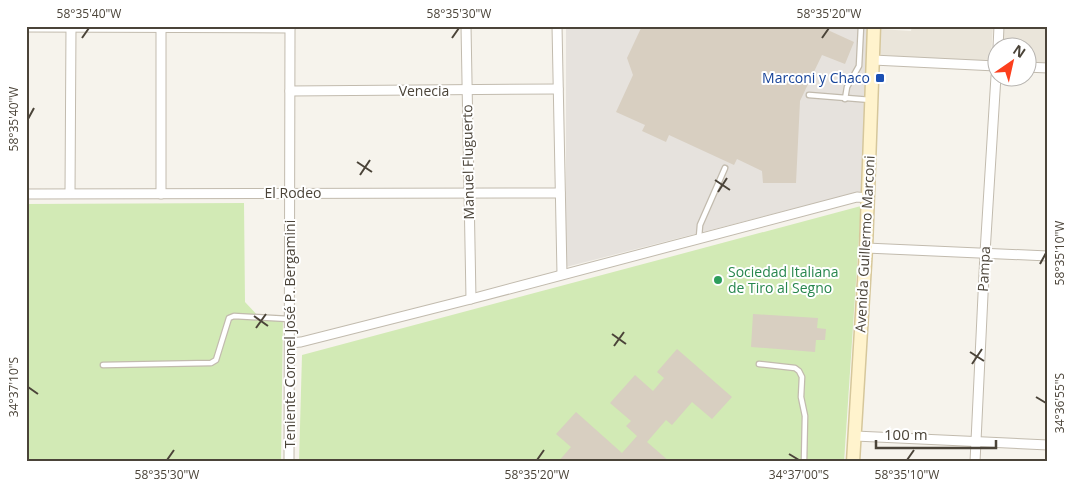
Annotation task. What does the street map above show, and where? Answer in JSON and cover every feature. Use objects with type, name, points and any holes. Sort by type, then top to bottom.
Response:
[{"type":"main road","name":"Avenida Guillermo Marconi","points":[[853,462],[866,248],[874,26]]},
{"type":"street","points":[[70,193],[71,26]]},
{"type":"street","name":"Manuel Fluguerto","points":[[466,26],[472,299]]},
{"type":"street","points":[[557,26],[562,274]]},
{"type":"street","points":[[26,27],[290,27]]},
{"type":"street","points":[[161,27],[161,194]]},
{"type":"street","name":"Teniente Coronel José P. Bergamini","points":[[289,462],[290,27]]},
{"type":"street","points":[[872,60],[986,66]]},
{"type":"street","name":"Pampa","points":[[975,462],[995,88]]},
{"type":"street","name":"Venecia","points":[[290,91],[558,90]]},
{"type":"street","name":"El Rodeo","points":[[26,194],[560,193]]},
{"type":"street","points":[[290,343],[301,342],[472,299],[699,237],[857,197],[868,198]]},
{"type":"street","points":[[866,248],[1048,256]]},
{"type":"street","points":[[855,436],[1048,445]]},
{"type":"lane","points":[[845,99],[847,87],[859,66],[861,26]]},
{"type":"lane","points":[[810,95],[872,100]]},
{"type":"lane","points":[[699,237],[700,225],[725,168]]},
{"type":"lane","points":[[103,365],[211,363],[216,360],[226,321],[229,318],[234,316],[290,319]]},
{"type":"lane","points":[[760,364],[795,368],[802,377],[801,397],[805,416],[804,462]]},
{"type":"shaded area","points":[[566,26],[869,26],[863,191],[566,267]]},
{"type":"shaded area","points":[[912,26],[993,26],[992,38],[986,38],[986,61],[881,55],[879,51],[880,29],[911,31]]},
{"type":"shaded area","points":[[1002,26],[1048,26],[1048,65],[1036,64],[1036,38],[1001,38]]},
{"type":"green space","points":[[244,203],[245,302],[258,316],[283,316],[281,462],[26,462],[26,204]]},
{"type":"green space","name":"Sociedad Italiana de Tiro al Segno","points":[[861,206],[844,462],[299,462],[302,355]]},
{"type":"building","points":[[642,26],[819,26],[854,42],[845,64],[822,55],[800,101],[796,183],[763,183],[762,171],[737,159],[734,165],[669,135],[666,142],[642,131],[645,125],[616,112],[633,75],[627,58]]},
{"type":"building","points":[[753,314],[818,318],[817,328],[826,329],[825,340],[816,340],[815,352],[751,347]]},
{"type":"building","points":[[677,349],[732,397],[712,419],[692,402],[672,425],[666,420],[647,442],[670,462],[558,462],[571,447],[556,434],[576,412],[622,453],[637,436],[626,426],[631,421],[610,403],[635,375],[653,391],[664,378],[657,372]]},
{"type":"place","name":"Marconi y Chaco","points":[[880,78]]},
{"type":"place","name":"Sociedad Italiana de Tiro al Segno","points":[[718,280]]}]
